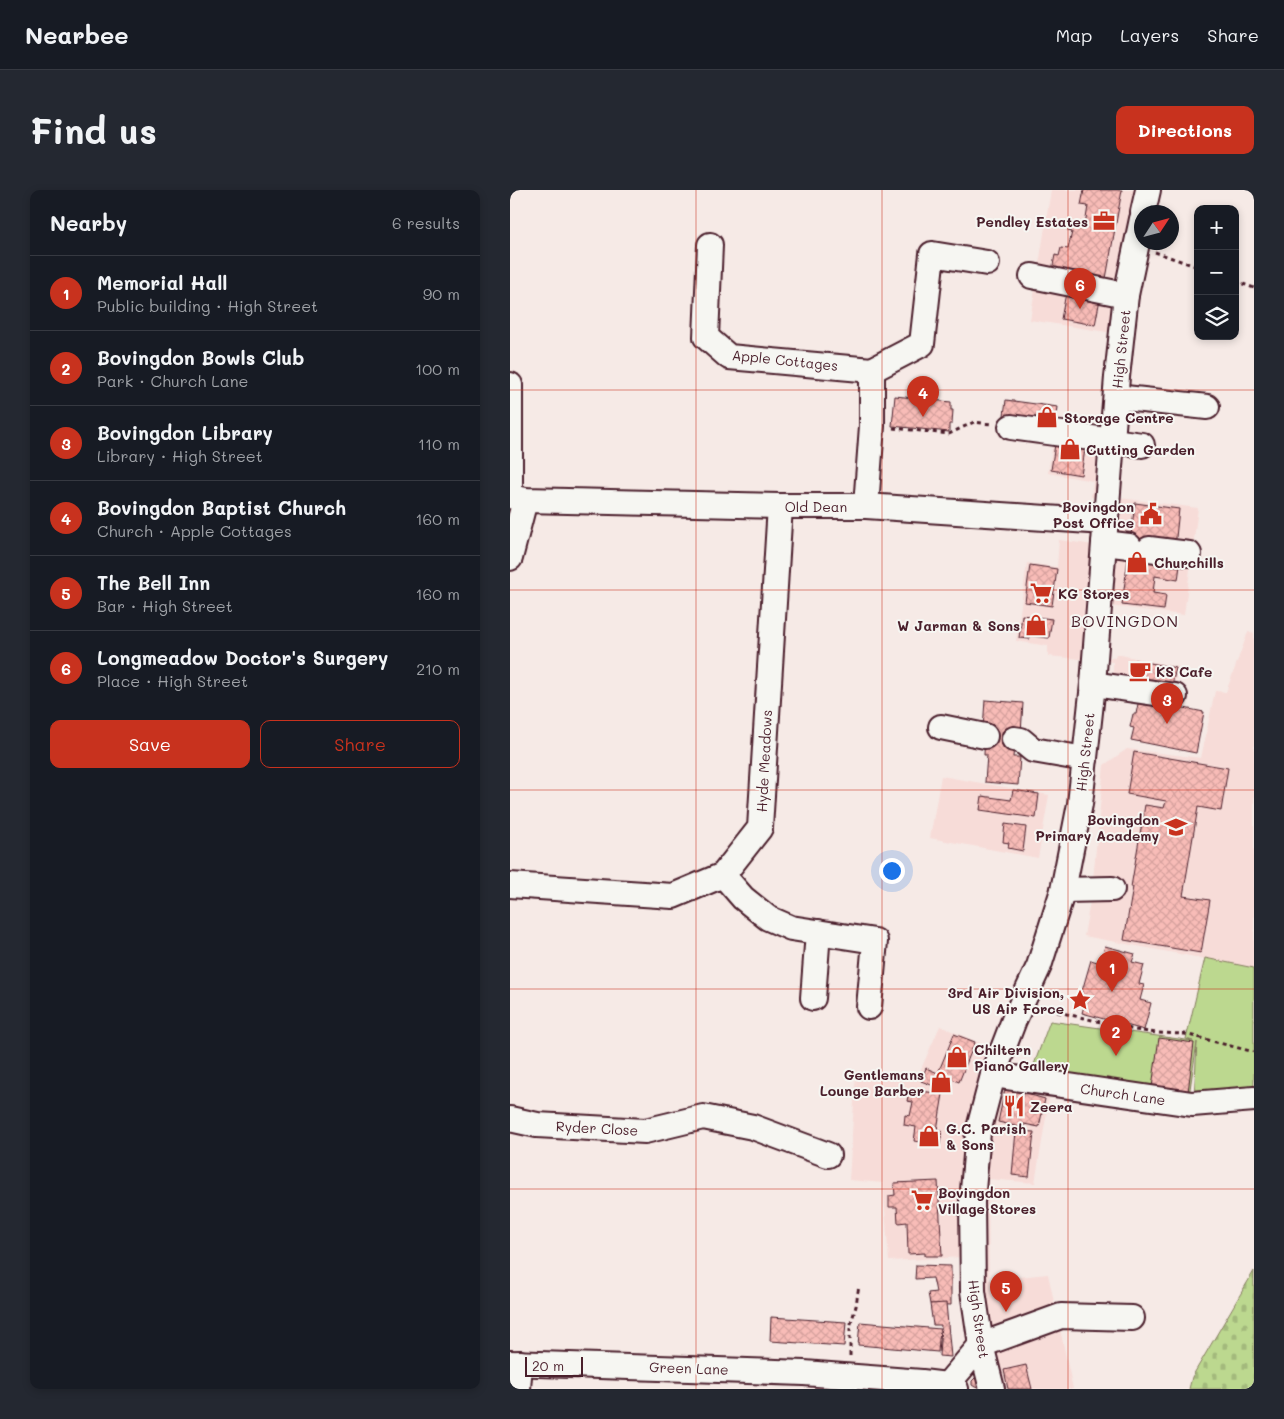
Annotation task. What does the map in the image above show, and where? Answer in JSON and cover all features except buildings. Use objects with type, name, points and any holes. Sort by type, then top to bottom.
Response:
[{"type":"street","points":[[1145,205],[1148,190]]},
{"type":"street","name":"Apple Cottages","points":[[710,245],[706,337],[729,357],[872,370]]},
{"type":"street","name":"High Street","points":[[992,1389],[981,1345],[972,1291],[972,1202],[978,1132],[993,1075],[1014,1020],[1039,966],[1064,890],[1080,804],[1093,684],[1116,397],[1126,295],[1134,250]]},
{"type":"street","points":[[866,506],[872,426],[872,370],[922,344],[932,254],[987,263]]},
{"type":"street","points":[[1032,276],[1126,295]]},
{"type":"street","points":[[510,385],[515,497],[510,558]]},
{"type":"street","points":[[1116,397],[1207,407]]},
{"type":"street","points":[[1011,427],[1142,444]]},
{"type":"street","name":"Old Dean","points":[[515,497],[780,506],[866,506],[1104,532],[1140,547],[1189,554]]},
{"type":"street","name":"Hyde Meadows","points":[[724,875],[760,828],[780,506]]},
{"type":"street","points":[[1093,684],[1175,696]]},
{"type":"street","points":[[941,727],[985,736]]},
{"type":"street","points":[[1014,739],[1021,740],[1033,750],[1085,759]]},
{"type":"street","points":[[510,885],[673,896],[724,875],[743,898],[768,918],[791,928],[875,940],[869,1007]]},
{"type":"street","points":[[1064,890],[1112,889]]},
{"type":"street","points":[[813,998],[818,932]]},
{"type":"street","name":"Church Lane","points":[[993,1075],[1192,1104],[1254,1100]]},
{"type":"street","name":"Ryder Close","points":[[510,1119],[537,1125],[645,1131],[703,1118],[753,1127],[828,1155]]},
{"type":"street","points":[[952,1387],[981,1345],[1061,1316],[1132,1318]]},
{"type":"street","points":[[515,1363],[518,1389]]},
{"type":"street","name":"Green Lane","points":[[515,1363],[711,1379],[822,1382],[846,1376],[952,1387]]},
{"type":"path","points":[[1149,250],[1194,267]]},
{"type":"path","points":[[1239,282],[1254,288]]},
{"type":"path","points":[[872,426],[949,434],[974,422],[1011,427]]},
{"type":"path","points":[[1023,1000],[1077,1017],[1135,1030],[1186,1034],[1254,1052]]},
{"type":"path","points":[[846,1376],[850,1361],[850,1327],[859,1285]]},
{"type":"shaded area","points":[[1051,190],[1140,190],[1137,205],[1134,205],[1134,222],[1113,333],[1030,320]]},
{"type":"shaded area","points":[[1054,435],[1104,443],[1096,495],[1198,508],[1184,615],[1093,604],[1088,656],[1115,658],[1116,654],[1178,667],[1174,687],[1113,679],[1113,662],[1048,656],[1048,646],[1016,641],[1027,563],[1057,567],[1059,540],[1115,548],[1121,501],[1091,497],[1093,481],[1048,473]]},
{"type":"shaded area","name":"Bovingdon Primary Academy","points":[[1248,632],[1254,633],[1254,968],[1084,936],[1092,890],[1104,765],[1127,749],[1201,758],[1215,691],[1226,692]]},
{"type":"shaded area","points":[[941,776],[1049,795],[1038,858],[930,838]]},
{"type":"shaded area","points":[[940,1026],[987,1046],[976,1075],[1050,1093],[1035,1183],[988,1179],[989,1280],[1048,1274],[1073,1389],[1002,1389],[989,1342],[980,1256],[889,1261],[883,1183],[849,1180],[856,1071],[917,1078]]},
{"type":"green space","points":[[1205,958],[1254,968],[1254,1094],[1194,1100],[1197,1042],[1189,1096],[1032,1070],[1050,1021],[1193,1041],[1186,1039]]},
{"type":"green space","points":[[1254,1271],[1254,1389],[1189,1389],[1192,1377]]},
{"type":"place","name":"Pendley Estates","points":[[1104,221]]},
{"type":"place","name":"Longmeadow Doctor's Surgery","points":[[1080,309]]},
{"type":"place","name":"Bovingdon Baptist Church","points":[[923,417]]},
{"type":"place","name":"Storage Centre","points":[[1047,417]]},
{"type":"place","name":"Cutting Garden","points":[[1070,449]]},
{"type":"place","name":"Bovingdon Post Office","points":[[1151,514]]},
{"type":"place","name":"Churchills","points":[[1137,562]]},
{"type":"place","name":"KG Stores","points":[[1041,593]]},
{"type":"place","name":"W Jarman & Sons","points":[[1036,625]]},
{"type":"place","name":"KS Cafe","points":[[1140,671]]},
{"type":"place","name":"Bovingdon Library","points":[[1167,724]]},
{"type":"place","name":"Bovingdon Primary Academy","points":[[1176,827]]},
{"type":"place","name":"Memorial Hall","points":[[1112,992]]},
{"type":"place","name":"3rd Air Division, US Air Force","points":[[1080,1000]]},
{"type":"place","name":"Bovingdon Bowls Club","points":[[1116,1056]]},
{"type":"place","name":"Chiltern Piano Gallery","points":[[957,1057]]},
{"type":"place","name":"Gentlemans Lounge Barber","points":[[941,1082]]},
{"type":"place","name":"Zeera","points":[[1014,1106]]},
{"type":"place","name":"G.C. Parish & Sons","points":[[929,1136]]},
{"type":"place","name":"Bovingdon Village Stores","points":[[922,1200]]},
{"type":"place","name":"The Bell Inn","points":[[1006,1312]]},
{"type":"district","name":"BOVINGDON","points":[[1125,620]]}]
